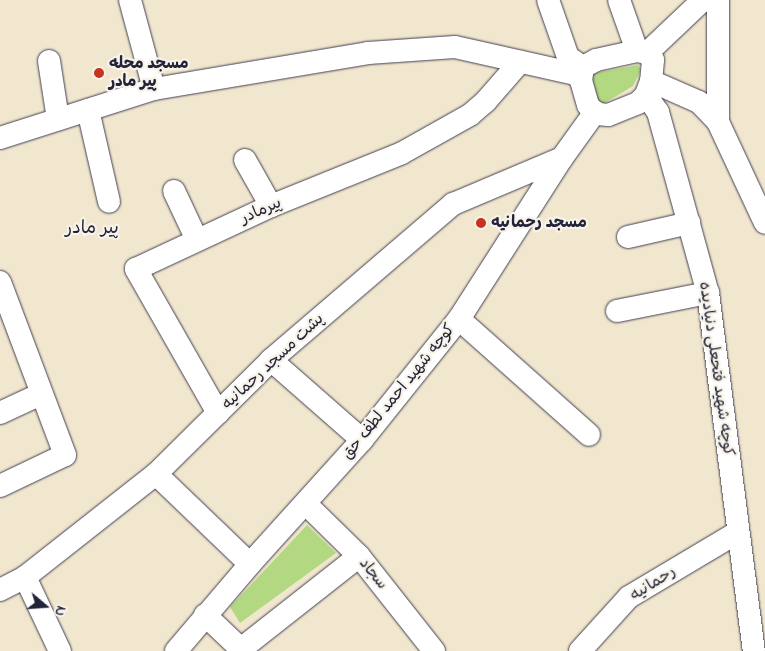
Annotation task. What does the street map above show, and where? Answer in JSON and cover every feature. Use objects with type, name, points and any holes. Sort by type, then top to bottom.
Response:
[{"type":"street","points":[[130,0],[154,89]]},
{"type":"street","points":[[548,0],[568,57],[582,71],[588,105],[595,112],[608,115],[638,103],[649,88],[653,60],[642,52],[619,0]]},
{"type":"street","points":[[0,138],[154,89],[368,53],[455,47],[520,62],[582,71],[596,60],[642,52],[704,0]]},
{"type":"street","points":[[718,0],[718,122]]},
{"type":"street","points":[[48,61],[58,119]]},
{"type":"street","name":"پیرمادر","points":[[218,413],[136,269],[271,206],[402,153],[470,115],[486,101],[520,62]]},
{"type":"street","points":[[649,88],[699,102],[718,122],[765,223]]},
{"type":"street","name":"کوچه شهید فتحعلی دنیادیده","points":[[649,88],[658,112],[708,293],[754,651]]},
{"type":"street","points":[[88,110],[109,202]]},
{"type":"street","name":"کوچه شهید احمد لطف حق","points":[[176,651],[205,615],[362,440],[459,319],[562,158],[595,112]]},
{"type":"street","name":"پشت مسجد رحمانیه","points":[[0,590],[25,577],[156,474],[271,360],[454,204],[562,158]]},
{"type":"street","points":[[245,160],[271,206]]},
{"type":"street","points":[[174,191],[197,240]]},
{"type":"street","points":[[628,237],[689,223]]},
{"type":"street","points":[[0,282],[65,455],[0,486]]},
{"type":"street","points":[[617,311],[708,293]]},
{"type":"street","points":[[459,319],[590,435]]},
{"type":"street","points":[[271,360],[362,440]]},
{"type":"street","points":[[0,412],[41,394]]},
{"type":"street","points":[[156,474],[250,564]]},
{"type":"street","name":"سجاد","points":[[306,504],[359,556],[434,651]]},
{"type":"street","name":"رحمانیه","points":[[580,651],[629,597],[738,532]]},
{"type":"street","points":[[205,615],[242,650],[359,556]]},
{"type":"street","points":[[25,577],[60,651]]},
{"type":"street","points":[[763,651],[765,642]]},
{"type":"green space","points":[[638,65],[641,70],[633,86],[603,104],[597,101],[592,77],[594,73]]},
{"type":"green space","points":[[307,525],[336,553],[240,623],[230,607]]},
{"type":"place","name":"مسجد محله پیر مادر","points":[[99,73]]},
{"type":"place","name":"مسجد رحمانیه","points":[[481,223]]},
{"type":"district","name":"پیر مادر","points":[[92,229]]}]
